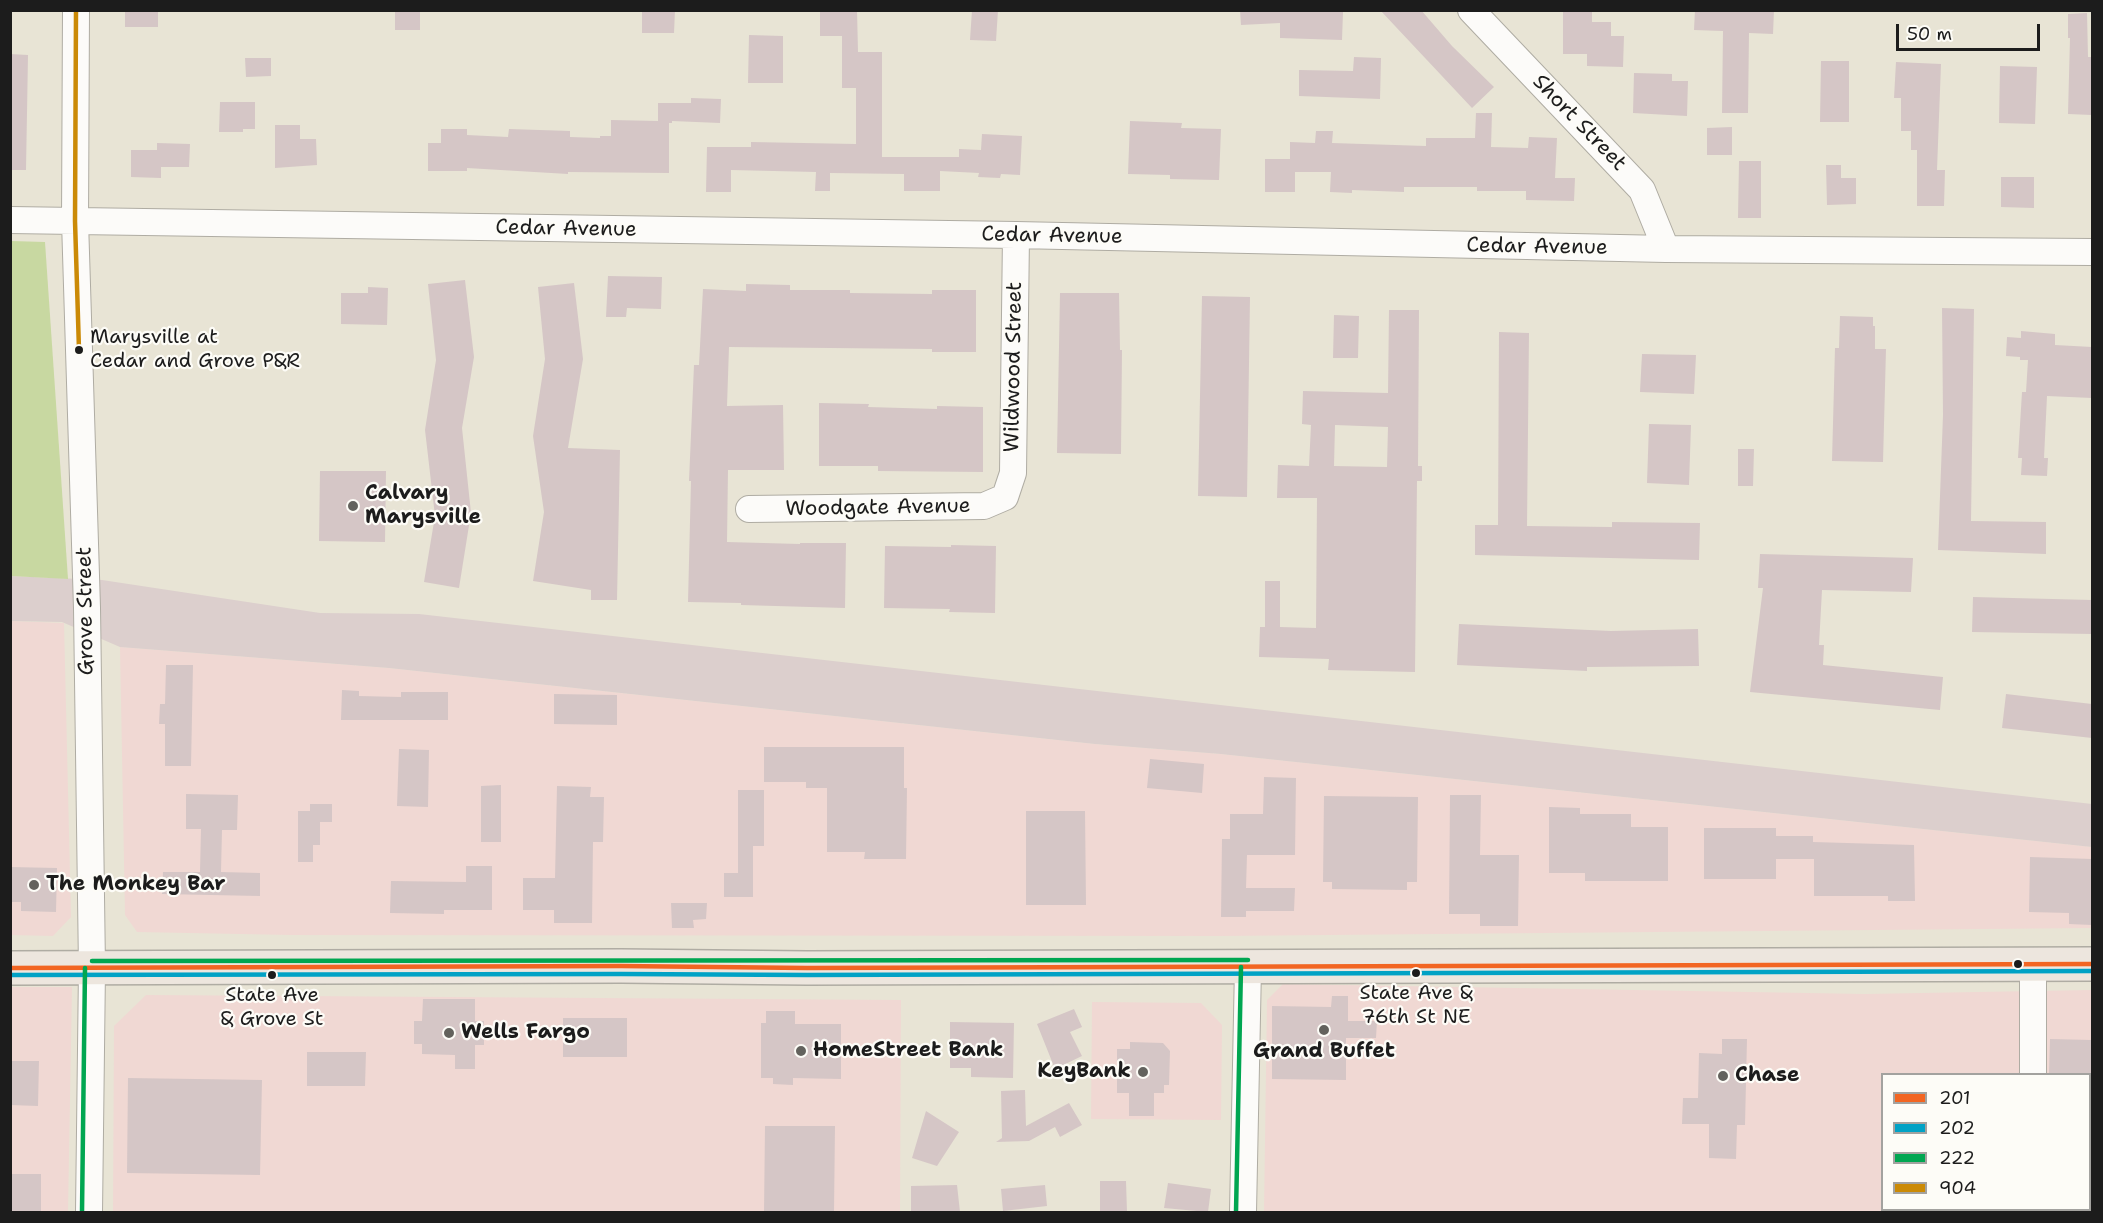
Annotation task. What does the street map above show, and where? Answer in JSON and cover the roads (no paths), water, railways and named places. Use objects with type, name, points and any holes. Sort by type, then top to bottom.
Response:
[{"type":"main road","points":[[10,968],[2092,964]]},
{"type":"street","name":"Grove Street","points":[[76,10],[75,221],[87,619],[92,968],[89,1212]]},
{"type":"street","name":"Short Street","points":[[1472,10],[1642,190],[1665,249]]},
{"type":"street","name":"Cedar Avenue","points":[[10,220],[1016,235],[1665,249],[2092,252]]},
{"type":"street","name":"Wildwood Street","points":[[1005,497],[1013,473],[1016,235]]},
{"type":"street","name":"Woodgate Avenue","points":[[749,509],[984,506],[1005,497]]},
{"type":"street","points":[[2033,964],[2033,1073]]},
{"type":"street","points":[[1243,1212],[1248,967]]},
{"type":"place","name":"Marysville at Cedar and Grove P&R","points":[[79,350]]},
{"type":"place","name":"Calvary Marysville","points":[[353,506]]},
{"type":"place","name":"The Monkey Bar","points":[[34,885]]},
{"type":"place","name":"State Ave & 76th St NE","points":[[1416,973]]},
{"type":"place","name":"State Ave & Grove St","points":[[272,975]]},
{"type":"place","name":"Grand Buffet","points":[[1324,1030]]},
{"type":"place","name":"Wells Fargo","points":[[449,1033]]},
{"type":"place","name":"HomeStreet Bank","points":[[801,1051]]},
{"type":"place","name":"KeyBank","points":[[1143,1072]]},
{"type":"place","name":"Chase","points":[[1723,1076]]}]
